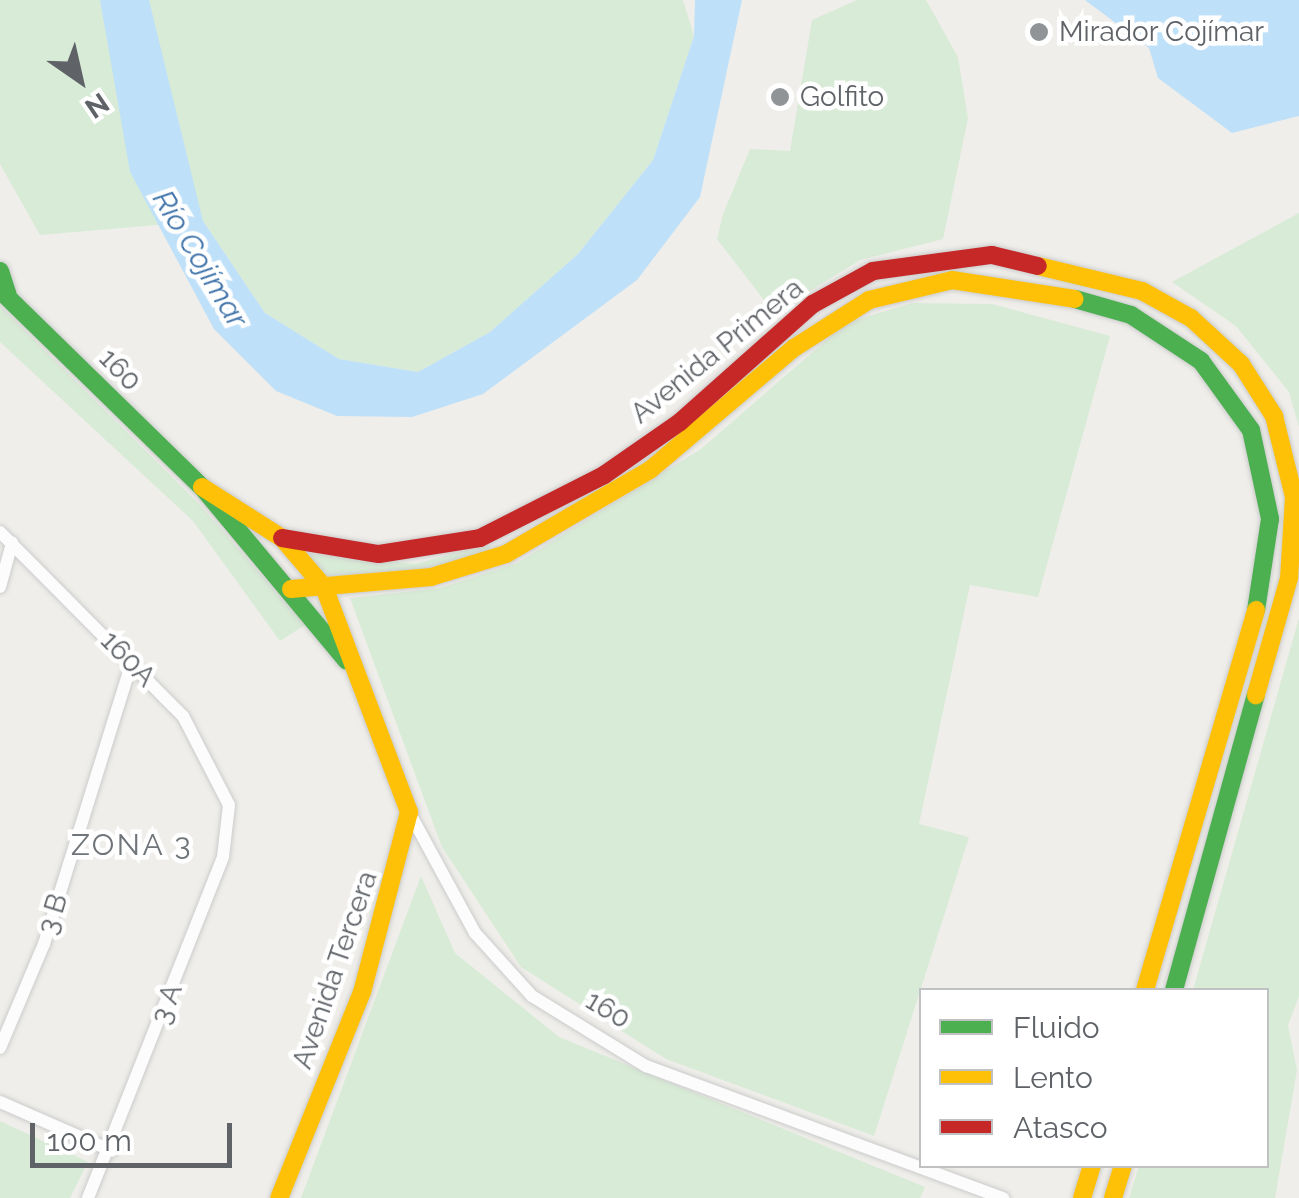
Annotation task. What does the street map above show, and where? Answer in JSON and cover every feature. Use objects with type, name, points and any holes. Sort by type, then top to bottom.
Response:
[{"type":"street","name":"Avenida Primera","points":[[282,538],[379,554],[480,538],[604,475],[680,422],[813,304],[873,271],[992,256],[1142,290],[1191,318],[1241,364],[1274,416],[1294,497],[1288,578],[1175,988]]},
{"type":"street","points":[[0,271],[4,293]]},
{"type":"street","name":"Avenida Primera","points":[[291,589],[431,577],[577,517],[870,300],[952,280],[1034,287],[1131,315],[1201,361],[1251,430],[1267,482],[1265,576],[1146,988]]},
{"type":"street","points":[[1131,315],[1142,290]]},
{"type":"street","name":"160","points":[[4,293],[202,487],[291,589],[359,676]]},
{"type":"street","name":"160","points":[[202,487],[282,538],[324,587],[408,812],[475,933],[532,996],[646,1066],[919,1167]]},
{"type":"street","name":"160A","points":[[0,532],[183,716],[229,806]]},
{"type":"street","points":[[273,569],[282,538]]},
{"type":"street","points":[[0,587],[12,543]]},
{"type":"street","points":[[1265,576],[1288,578]]},
{"type":"street","name":"3 B","points":[[0,1048],[44,944],[132,661]]},
{"type":"street","name":"3 A","points":[[88,1198],[112,1151],[222,857],[229,806]]},
{"type":"street","name":"Avenida Tercera","points":[[279,1198],[362,992],[408,812]]},
{"type":"street","points":[[1174,897],[1201,902]]},
{"type":"street","points":[[0,1102],[112,1151]]},
{"type":"street","name":"160","points":[[921,1168],[1002,1198]]},
{"type":"street","points":[[1082,1198],[1091,1168]]},
{"type":"street","points":[[1113,1198],[1122,1168]]},
{"type":"green space","points":[[0,0],[683,0],[694,36],[653,160],[578,254],[490,332],[418,372],[339,359],[265,313],[203,221],[40,235],[0,164]]},
{"type":"green space","points":[[857,0],[926,0],[958,57],[968,118],[943,239],[860,260],[774,313],[717,239],[723,214],[750,149],[790,151],[812,20]]},
{"type":"green space","points":[[1299,213],[1299,427],[1289,392],[1236,326],[1172,282]]},
{"type":"green space","points":[[912,303],[992,304],[1110,336],[1038,597],[970,585],[919,824],[969,837],[874,1136],[666,1059],[521,967],[442,847],[350,598],[440,588],[517,563],[701,449],[846,323]]},
{"type":"green space","points":[[0,306],[200,505],[305,625],[280,641],[193,521],[0,342]]},
{"type":"green space","points":[[489,544],[491,553],[414,572],[329,578],[304,553],[415,564]]},
{"type":"green space","points":[[1299,618],[1299,996],[1288,1025],[1297,1070],[1275,1198],[1129,1198],[1138,1168],[1269,1168],[1269,988],[1194,988]]},
{"type":"green space","points":[[421,876],[455,953],[559,1037],[925,1187],[920,1198],[301,1198]]},
{"type":"green space","points":[[0,1121],[88,1162],[70,1198],[0,1198]]},
{"type":"water","name":"Río Cojímar","points":[[100,0],[149,0],[203,221],[265,313],[339,359],[418,372],[490,332],[578,254],[653,160],[694,36],[695,0],[742,0],[700,197],[637,280],[483,394],[412,417],[337,416],[276,391],[214,329],[130,172]]},
{"type":"water","points":[[1085,0],[1299,0],[1299,116],[1232,133],[1158,78],[1149,48]]},
{"type":"traffic: fast","points":[[0,271],[8,295]]},
{"type":"traffic: fast","points":[[0,290],[202,487],[347,661]]},
{"type":"traffic: fast","points":[[1075,299],[1131,315],[1201,361],[1251,430],[1270,519],[1256,610]]},
{"type":"traffic: fast","points":[[1175,988],[1256,695]]},
{"type":"traffic: slow","points":[[1038,266],[1142,291],[1191,318],[1241,364],[1274,416],[1294,497],[1289,578],[1256,695]]},
{"type":"traffic: slow","points":[[291,589],[431,577],[506,554],[650,470],[794,348],[869,300],[952,280],[1075,299]]},
{"type":"traffic: slow","points":[[202,487],[282,538],[324,587],[409,812],[362,992],[279,1198]]},
{"type":"traffic: slow","points":[[1146,988],[1256,610]]},
{"type":"traffic: slow","points":[[1082,1198],[1091,1168]]},
{"type":"traffic: slow","points":[[1113,1198],[1122,1168]]},
{"type":"traffic: jam","points":[[282,538],[379,554],[480,538],[604,475],[680,422],[813,304],[873,271],[992,255],[1038,266]]},
{"type":"place","name":"Mirador Cojímar","points":[[1039,32]]},
{"type":"place","name":"Golfito","points":[[780,97]]},
{"type":"district","name":"ZONA 3","points":[[132,845]]}]
